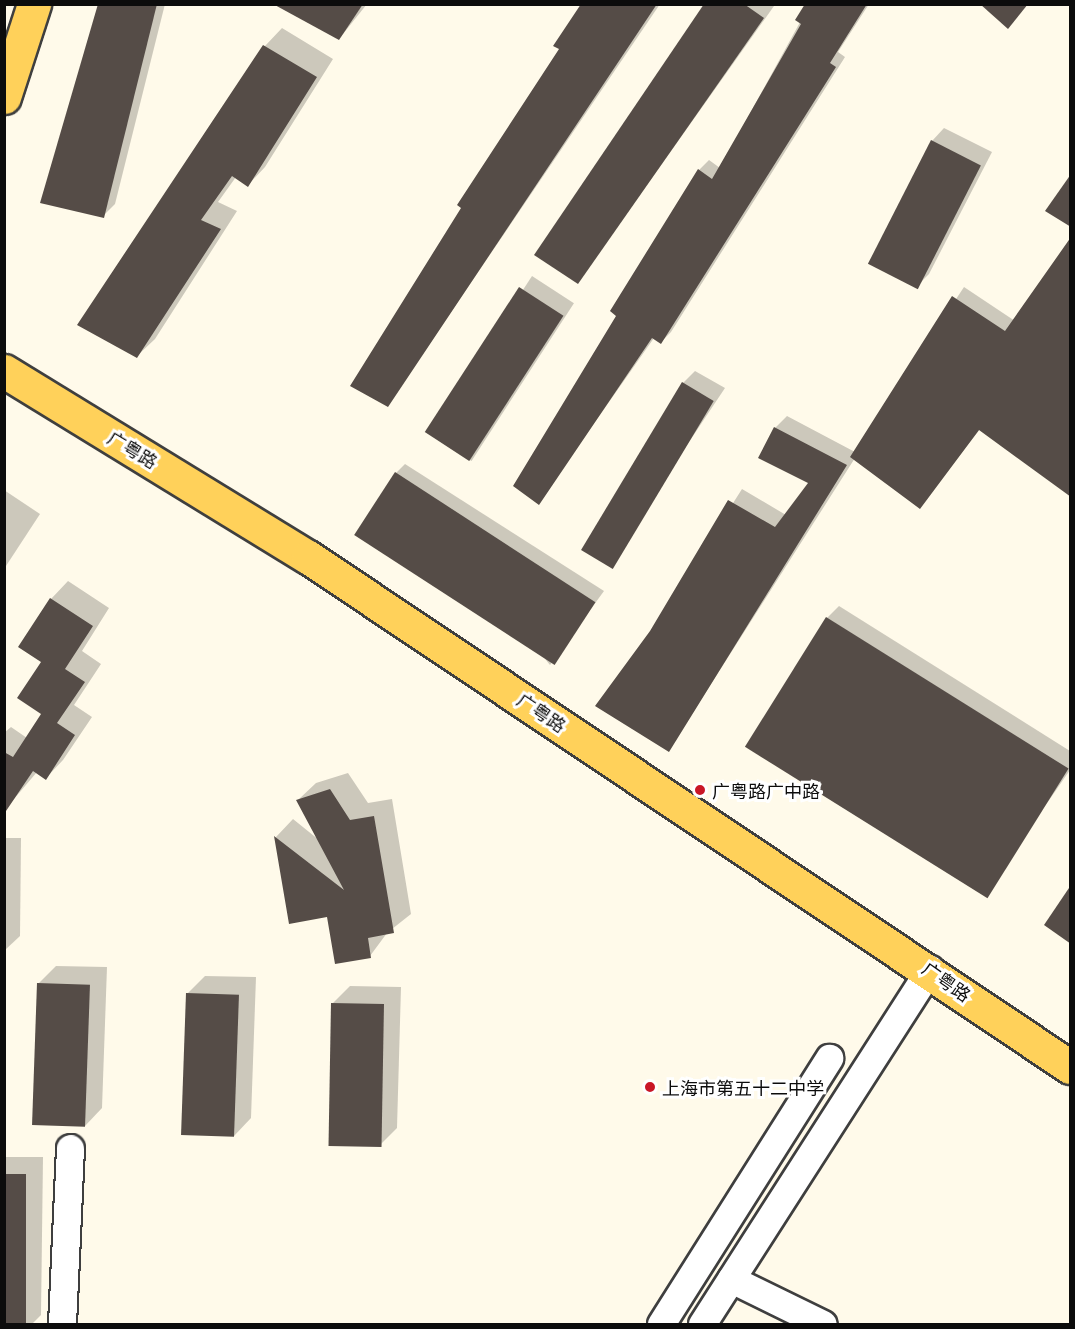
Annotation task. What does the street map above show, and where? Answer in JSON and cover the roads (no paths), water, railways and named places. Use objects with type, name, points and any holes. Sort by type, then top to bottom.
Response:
[{"type":"main road","points":[[4,97],[34,4]]},
{"type":"main road","name":"广粤路","points":[[4,370],[308,556],[930,969],[1071,1067]]},
{"type":"street","points":[[702,1324],[930,969]]},
{"type":"street","points":[[661,1324],[830,1058]]},
{"type":"street","points":[[62,1324],[70,1148]]},
{"type":"street","points":[[738,1201],[768,1221]]},
{"type":"street","points":[[731,1279],[823,1324]]},
{"type":"place","name":"广粤路广中路","points":[[700,790]]},
{"type":"place","name":"上海市第五十二中学","points":[[650,1087]]}]
